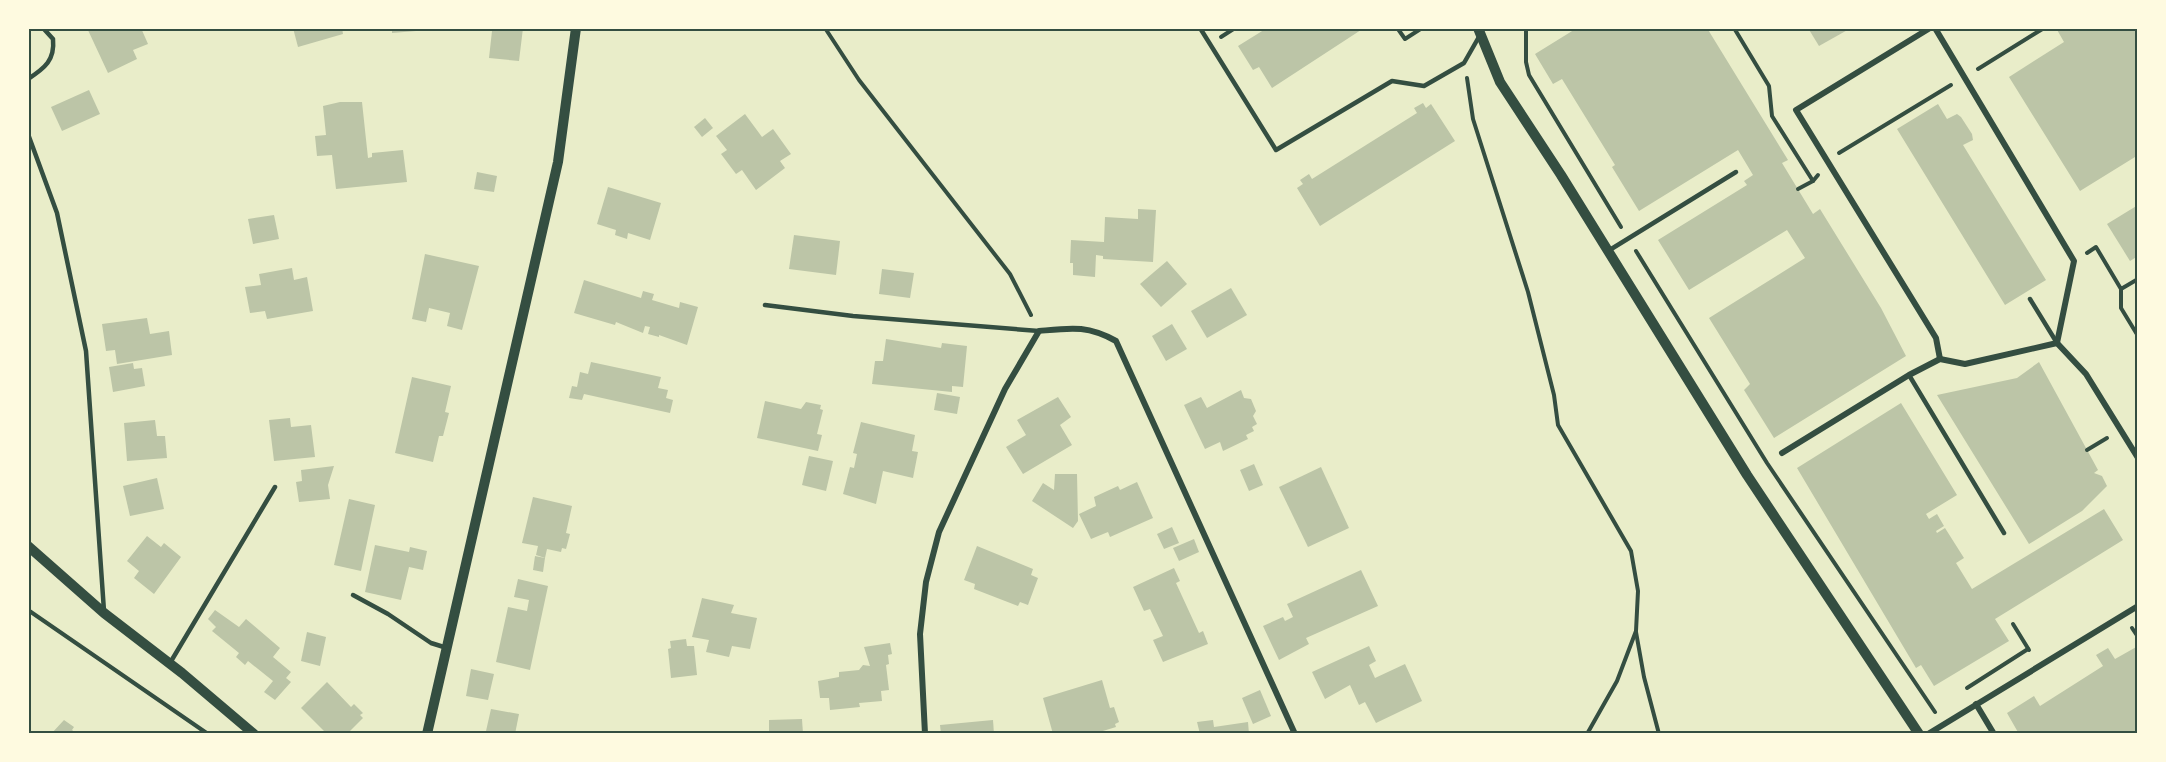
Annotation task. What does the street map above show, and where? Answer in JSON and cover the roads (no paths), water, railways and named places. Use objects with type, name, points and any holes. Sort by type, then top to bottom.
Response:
[{"type":"street","points":[[427,734],[558,162],[576,28]]},
{"type":"street","points":[[1930,28],[1796,110],[1936,338],[1940,359]]},
{"type":"street","points":[[1935,28],[2074,261],[2057,343]]},
{"type":"street","points":[[1482,31],[1500,82],[1747,475],[1919,734]]},
{"type":"street","points":[[925,734],[920,634],[926,582],[939,532],[1005,389],[1039,331],[1078,327],[1097,330],[1116,341],[1295,734]]},
{"type":"street","points":[[1782,453],[1909,375],[1940,359],[1965,364],[2057,343]]},
{"type":"street","points":[[2057,343],[2086,374],[2138,458]]},
{"type":"street","points":[[28,546],[104,613],[170,663],[254,734]]},
{"type":"street","points":[[1928,734],[2138,606]]},
{"type":"street","points":[[1976,704],[1994,734]]},
{"type":"lane","points":[[28,79],[44,69],[52,58],[53,39],[43,28]]},
{"type":"lane","points":[[1200,28],[1276,150],[1392,81],[1424,86],[1464,63],[1482,31]]},
{"type":"lane","points":[[28,134],[57,213],[86,351],[104,613]]},
{"type":"lane","points":[[1608,251],[1736,172]]},
{"type":"lane","points":[[2030,299],[2057,343]]},
{"type":"lane","points":[[765,305],[853,316],[1039,331]]},
{"type":"lane","points":[[1909,375],[2004,533]]},
{"type":"lane","points":[[170,663],[274,487]]},
{"type":"lane","points":[[353,595],[431,642],[447,648]]}]
